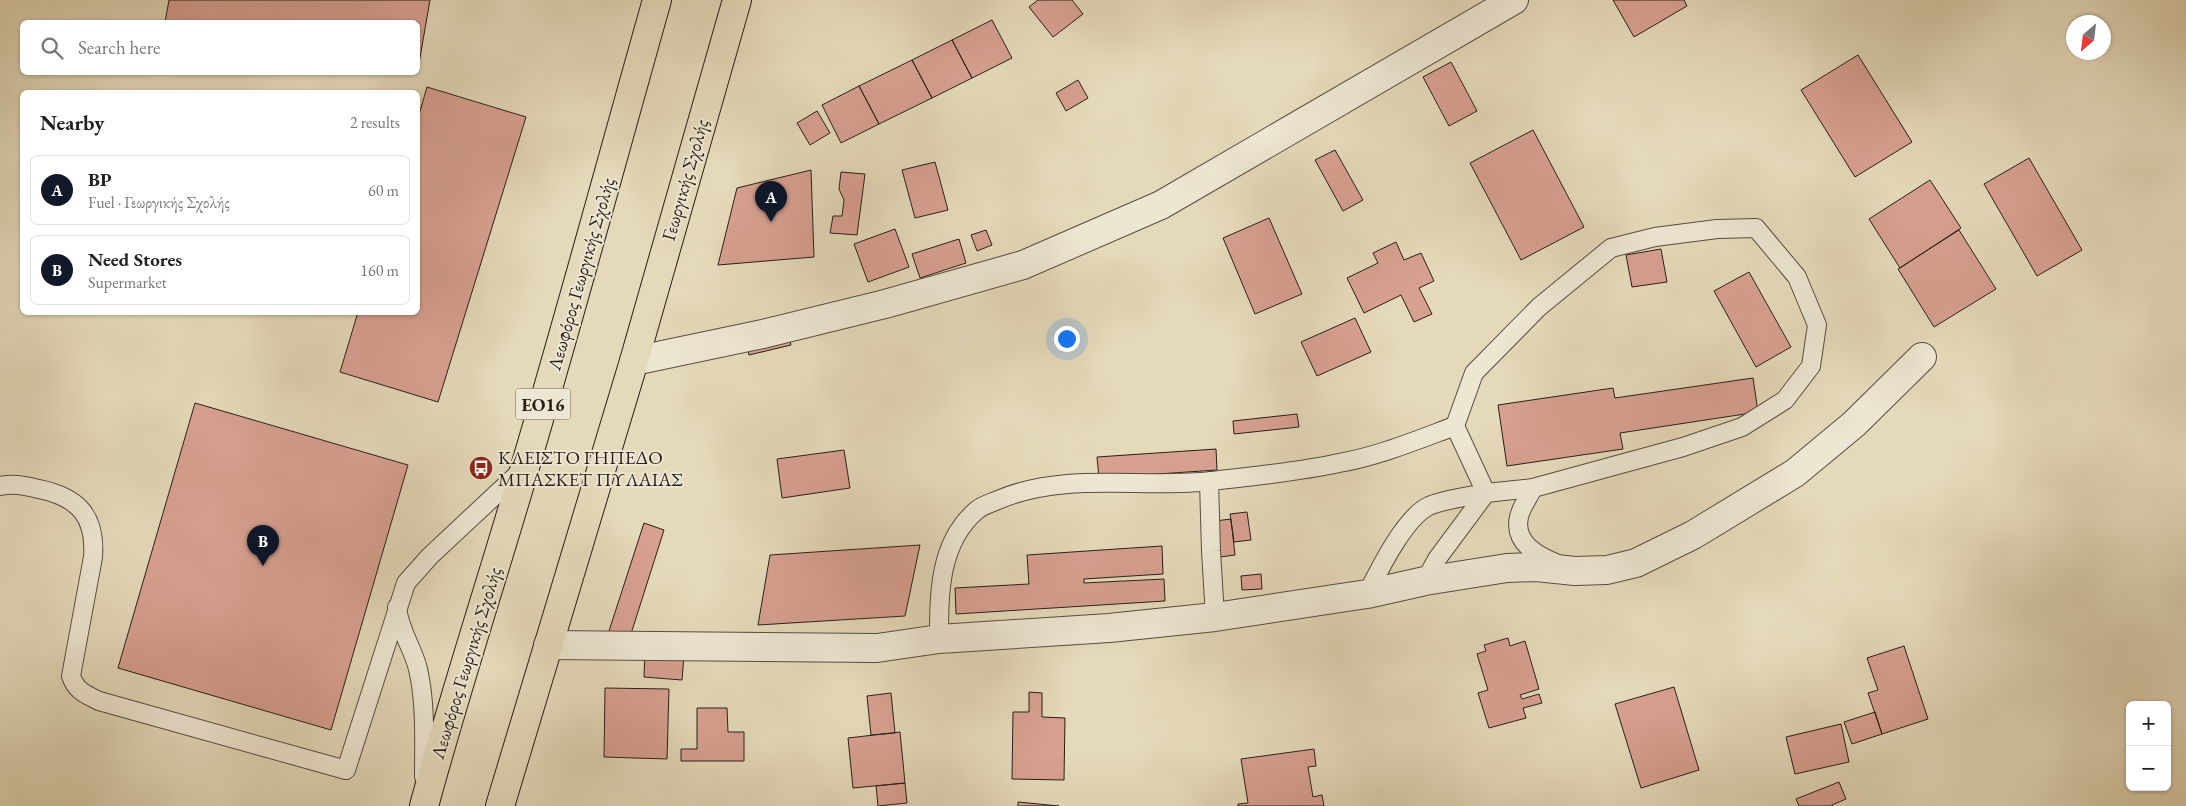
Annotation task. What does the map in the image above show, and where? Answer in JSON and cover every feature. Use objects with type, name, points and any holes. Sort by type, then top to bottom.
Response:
[{"type":"main road","name":"Λεωφόρος Γεωργικής Σχολής","points":[[424,805],[525,467],[657,0]]},
{"type":"main road","name":"Γεωργικής Σχολής","points":[[634,361],[737,0]]},
{"type":"main road","points":[[500,806],[634,361]]},
{"type":"street","points":[[634,361],[763,334],[885,304],[1024,265],[1161,205],[1514,0]]},
{"type":"street","points":[[548,645],[878,648],[939,639],[1109,628],[1216,617],[1366,594],[1424,581],[1507,568],[1536,567],[1575,571],[1608,570],[1636,563],[1693,535],[1787,477],[1854,424],[1922,357]]},
{"type":"lane","points":[[1366,594],[1380,567],[1412,519],[1429,506],[1486,493],[1533,488],[1682,447],[1742,427],[1785,400],[1811,366],[1818,325],[1797,277],[1756,228],[1717,229],[1655,237],[1611,248],[1539,307],[1474,373],[1455,426],[1486,493]]},
{"type":"lane","points":[[939,639],[939,598],[944,563],[956,532],[978,508],[1012,494],[1057,484],[1209,481],[1340,463],[1396,448],[1455,426]]},
{"type":"lane","points":[[0,486],[20,485],[67,498],[77,504],[90,525],[94,546],[93,557],[71,676],[79,692],[99,701],[346,770],[406,583],[430,556],[525,467]]},
{"type":"lane","points":[[1209,481],[1211,551],[1216,617]]},
{"type":"lane","points":[[1533,488],[1519,516],[1518,530],[1525,546],[1547,560],[1575,571]]},
{"type":"lane","points":[[1424,581],[1437,559],[1486,493]]},
{"type":"lane","points":[[397,607],[400,626],[413,653],[421,686],[424,718],[424,805]]},
{"type":"building","points":[[169,0],[430,0],[420,58],[420,20],[165,20]]},
{"type":"building","points":[[1038,0],[1072,0],[1083,14],[1053,37],[1029,7]]},
{"type":"building","points":[[1613,0],[1684,0],[1687,6],[1634,37]]},
{"type":"building","points":[[992,20],[1012,58],[972,78],[952,40]]},
{"type":"building","points":[[952,40],[972,78],[932,98],[912,60]]},
{"type":"building","points":[[1858,55],[1912,142],[1855,177],[1801,90]]},
{"type":"building","points":[[912,60],[932,98],[879,124],[859,86]]},
{"type":"building","points":[[1451,62],[1477,111],[1449,126],[1423,77]]},
{"type":"building","points":[[1078,80],[1088,98],[1066,111],[1056,93]]},
{"type":"building","points":[[859,86],[879,124],[841,143],[822,105]]},
{"type":"building","points":[[427,87],[526,117],[438,402],[340,372],[357,315],[420,315],[420,111]]},
{"type":"building","points":[[817,111],[830,133],[810,145],[797,123]]},
{"type":"building","points":[[1533,130],[1584,227],[1521,260],[1470,163]]},
{"type":"building","points":[[1335,150],[1363,200],[1343,211],[1315,160]]},
{"type":"building","points":[[2029,158],[2082,250],[2037,276],[1984,184]]},
{"type":"building","points":[[935,162],[948,210],[915,218],[902,170]]},
{"type":"building","points":[[811,170],[814,257],[718,265],[737,188]]},
{"type":"building","points":[[841,172],[865,174],[857,235],[830,233],[833,216],[842,216],[844,200],[839,189]]},
{"type":"building","points":[[1930,180],[1961,228],[1900,268],[1869,219]]},
{"type":"building","points":[[1269,218],[1302,294],[1255,314],[1223,238]]},
{"type":"building","points":[[895,229],[909,267],[868,282],[854,244]]},
{"type":"building","points":[[986,230],[992,245],[977,251],[971,235]]},
{"type":"building","points":[[1959,230],[1996,289],[1934,327],[1898,269]]},
{"type":"building","points":[[959,239],[966,263],[920,278],[912,254]]},
{"type":"building","points":[[1396,242],[1404,260],[1421,253],[1434,281],[1419,288],[1432,314],[1414,322],[1401,295],[1364,313],[1347,278],[1378,263],[1373,253]]},
{"type":"building","points":[[1661,249],[1667,282],[1632,287],[1626,255]]},
{"type":"building","points":[[1749,272],[1791,347],[1756,367],[1714,291]]},
{"type":"building","points":[[1355,318],[1371,352],[1317,376],[1301,342]]},
{"type":"building","points":[[787,330],[791,345],[749,355],[746,340]]},
{"type":"building","points":[[1753,378],[1758,412],[1620,433],[1623,449],[1507,466],[1498,405],[1613,388],[1615,398]]},
{"type":"building","points":[[195,403],[408,465],[331,730],[118,668]]},
{"type":"building","points":[[1297,414],[1299,427],[1234,434],[1233,421]]},
{"type":"building","points":[[1216,449],[1217,470],[1099,478],[1097,457]]},
{"type":"building","points":[[844,450],[850,488],[782,498],[777,459]]},
{"type":"building","points":[[1247,512],[1251,540],[1234,542],[1230,514]]},
{"type":"building","points":[[1231,519],[1235,555],[1220,557],[1215,521]]},
{"type":"building","points":[[644,523],[664,530],[629,640],[608,634]]},
{"type":"building","points":[[920,545],[905,616],[758,625],[770,555]]},
{"type":"building","points":[[1162,546],[1163,574],[1084,579],[1084,583],[1164,579],[1165,601],[956,614],[955,588],[1029,584],[1027,555]]},
{"type":"building","points":[[1261,574],[1262,589],[1242,590],[1241,576]]},
{"type":"building","points":[[1508,638],[1510,646],[1525,641],[1539,689],[1520,695],[1522,699],[1539,694],[1542,703],[1523,708],[1526,718],[1489,728],[1478,693],[1488,690],[1477,654],[1486,651],[1484,645]]},
{"type":"building","points":[[1904,646],[1928,719],[1882,734],[1868,693],[1878,690],[1867,658]]},
{"type":"building","points":[[645,652],[684,654],[682,680],[644,677]]},
{"type":"building","points":[[1674,687],[1699,770],[1641,788],[1615,704]]},
{"type":"building","points":[[605,688],[669,689],[667,759],[604,757]]},
{"type":"building","points":[[1029,692],[1042,693],[1042,717],[1065,718],[1064,780],[1012,779],[1013,712],[1029,712]]},
{"type":"building","points":[[891,693],[895,733],[871,735],[867,696]]},
{"type":"building","points":[[697,708],[727,708],[728,732],[744,732],[744,761],[681,761],[681,749],[697,749]]},
{"type":"building","points":[[1875,712],[1882,734],[1852,744],[1844,722]]},
{"type":"building","points":[[1841,724],[1849,762],[1795,774],[1786,737]]},
{"type":"building","points":[[900,732],[905,783],[853,788],[848,738]]},
{"type":"building","points":[[1314,749],[1316,766],[1308,767],[1313,797],[1322,795],[1324,806],[1238,806],[1238,804],[1248,803],[1241,759]]},
{"type":"building","points":[[1839,782],[1846,799],[1832,806],[1799,806],[1796,799]]},
{"type":"building","points":[[905,783],[907,803],[878,806],[876,786]]},
{"type":"building","points":[[1018,802],[1059,806],[1018,806]]},
{"type":"place","name":"BP","points":[[771,222]]},
{"type":"place","name":"ΚΛΕΙΣΤΟ ΓΗΠΕΔΟ ΜΠΑΣΚΕΤ ΠΥΛΑΙΑΣ","points":[[481,468]]},
{"type":"place","name":"Need Stores","points":[[263,566]]}]
